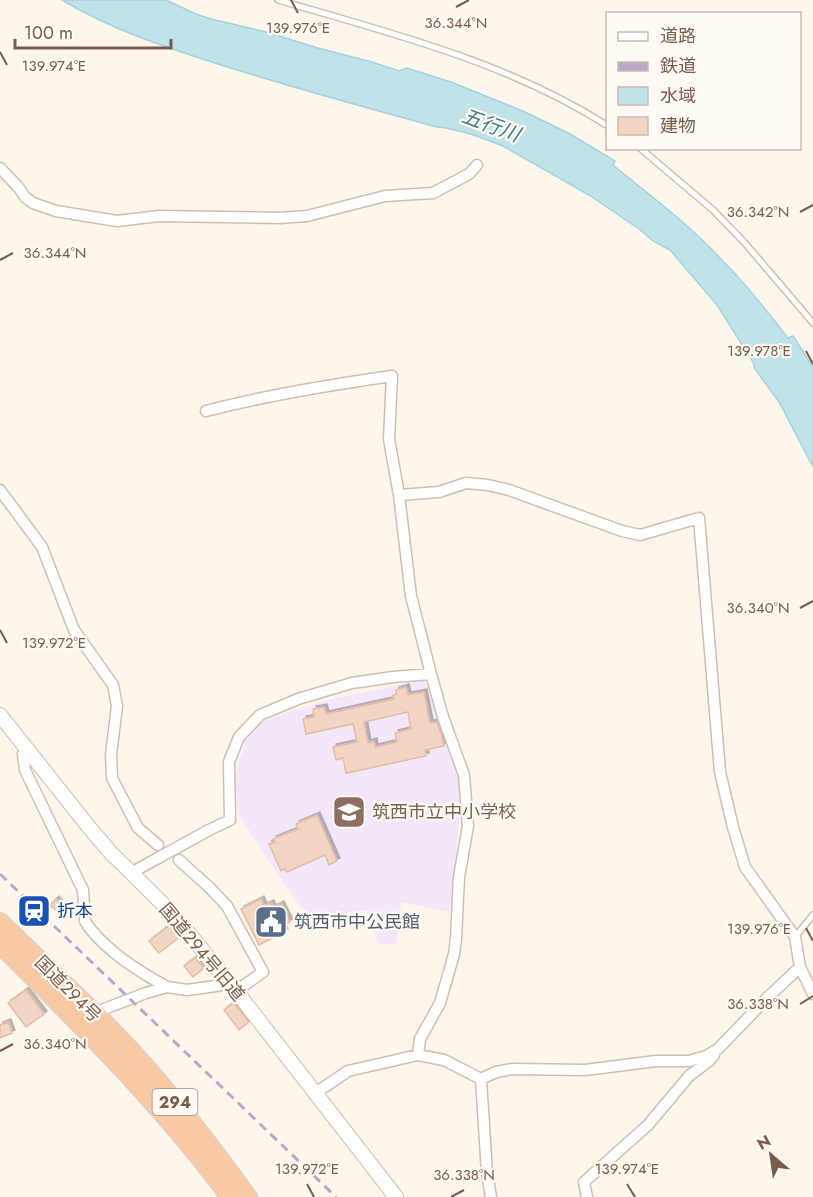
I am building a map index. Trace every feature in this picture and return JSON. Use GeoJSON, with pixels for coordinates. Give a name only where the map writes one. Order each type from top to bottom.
{"type":"FeatureCollection","features":[{"type":"Feature","properties":{"kind":"highway","name":"国道294号"},"geometry":{"type":"LineString","coordinates":[[0,922],[94,1013],[157,1080],[248,1197]]}},
{"type":"Feature","properties":{"kind":"highway","name":"国道294号"},"geometry":{"type":"LineString","coordinates":[[0,944],[145,1092],[230,1197]]}},
{"type":"Feature","properties":{"kind":"street"},"geometry":{"type":"LineString","coordinates":[[0,168],[33,203],[56,211],[117,221],[159,216],[279,218],[307,216],[386,196],[433,193],[469,174],[477,165]]}},
{"type":"Feature","properties":{"kind":"street"},"geometry":{"type":"LineString","coordinates":[[206,411],[317,386],[392,375],[389,439],[399,495],[411,596],[443,717],[464,775],[468,826],[459,877],[454,954],[440,1003],[420,1040],[418,1055]]}},
{"type":"Feature","properties":{"kind":"street"},"geometry":{"type":"LineString","coordinates":[[399,495],[439,492],[466,483],[488,485],[509,490],[622,531],[640,535],[699,518],[720,772],[733,827],[745,867],[795,937],[800,967],[813,994]]}},
{"type":"Feature","properties":{"kind":"street"},"geometry":{"type":"LineString","coordinates":[[0,490],[42,547],[74,630],[113,685],[117,706],[111,755],[112,778],[138,828],[158,845]]}},
{"type":"Feature","properties":{"kind":"street"},"geometry":{"type":"LineString","coordinates":[[131,873],[230,820],[229,762],[239,737],[260,715],[298,699],[352,683],[393,676],[431,674]]}},
{"type":"Feature","properties":{"kind":"street","name":"国道294号旧道"},"geometry":{"type":"LineString","coordinates":[[0,715],[88,826],[168,909],[233,988],[396,1197]]}},
{"type":"Feature","properties":{"kind":"street"},"geometry":{"type":"LineString","coordinates":[[26,748],[23,754],[25,770],[83,890],[85,921],[110,949],[166,987],[187,990],[233,988],[263,972],[227,906],[179,860]]}},
{"type":"Feature","properties":{"kind":"street"},"geometry":{"type":"LineString","coordinates":[[586,1197],[584,1182],[648,1125],[689,1076],[709,1061],[767,998],[800,967]]}},
{"type":"Feature","properties":{"kind":"street"},"geometry":{"type":"LineString","coordinates":[[76,1020],[166,987]]}},
{"type":"Feature","properties":{"kind":"street"},"geometry":{"type":"LineString","coordinates":[[481,1079],[496,1072],[512,1069],[585,1070],[656,1061],[689,1061],[706,1056],[718,1049]]}},
{"type":"Feature","properties":{"kind":"street"},"geometry":{"type":"LineString","coordinates":[[314,1094],[348,1071],[418,1055],[444,1060],[481,1079]]}},
{"type":"Feature","properties":{"kind":"street"},"geometry":{"type":"LineString","coordinates":[[481,1079],[487,1173],[491,1197]]}},
{"type":"Feature","properties":{"kind":"lane"},"geometry":{"type":"LineString","coordinates":[[278,0],[397,35],[470,60],[552,94],[606,125]]}},
{"type":"Feature","properties":{"kind":"lane"},"geometry":{"type":"LineString","coordinates":[[642,150],[713,210],[770,271],[813,323]]}},
{"type":"Feature","properties":{"kind":"lane"},"geometry":{"type":"LineString","coordinates":[[795,937],[813,915]]}},
{"type":"Feature","properties":{"kind":"shaded area","name":"筑西市立中小学校"},"geometry":{"type":"Polygon","coordinates":[[[424,680],[448,743],[459,780],[460,810],[450,912],[401,902],[397,945],[378,943],[367,910],[307,917],[238,814],[235,776],[246,739],[261,722],[335,698],[424,680]]]}},
{"type":"Feature","properties":{"kind":"water","name":"五行川"},"geometry":{"type":"Polygon","coordinates":[[[62,0],[166,0],[211,19],[266,32],[399,71],[407,68],[451,82],[525,112],[570,134],[615,161],[613,165],[708,245],[747,287],[788,338],[793,336],[813,367],[813,467],[779,402],[755,369],[753,362],[717,305],[670,250],[653,241],[589,195],[503,146],[471,134],[437,127],[198,58],[118,29],[62,0]]]}},
{"type":"Feature","properties":{"kind":"building"},"geometry":{"type":"Polygon","coordinates":[[[406,687],[408,695],[424,692],[430,723],[437,722],[444,746],[425,750],[426,756],[346,773],[343,758],[336,760],[333,747],[357,742],[353,724],[306,734],[303,719],[314,717],[313,709],[324,707],[326,714],[394,699],[393,695],[397,694],[396,690],[406,687]],[[408,712],[364,722],[368,743],[374,741],[375,747],[397,742],[395,733],[411,729],[408,712]]]}},
{"type":"Feature","properties":{"kind":"building"},"geometry":{"type":"Polygon","coordinates":[[[317,815],[337,861],[329,865],[325,855],[287,872],[285,869],[281,871],[269,844],[275,842],[273,839],[298,829],[296,824],[317,815]]]}},
{"type":"Feature","properties":{"kind":"building"},"geometry":{"type":"Polygon","coordinates":[[[56,899],[63,907],[58,912],[50,905],[56,899]]]}},
{"type":"Feature","properties":{"kind":"building","name":"筑西市中公民館"},"geometry":{"type":"Polygon","coordinates":[[[261,899],[264,906],[271,903],[273,908],[281,904],[290,922],[282,925],[285,932],[259,945],[241,909],[261,899]]]}},
{"type":"Feature","properties":{"kind":"building"},"geometry":{"type":"Polygon","coordinates":[[[170,925],[180,937],[159,953],[149,941],[170,925]]]}},
{"type":"Feature","properties":{"kind":"building"},"geometry":{"type":"Polygon","coordinates":[[[195,958],[204,968],[193,977],[184,966],[195,958]]]}},
{"type":"Feature","properties":{"kind":"building"},"geometry":{"type":"Polygon","coordinates":[[[26,990],[44,1014],[26,1027],[8,1003],[26,990]]]}},
{"type":"Feature","properties":{"kind":"building"},"geometry":{"type":"Polygon","coordinates":[[[234,1003],[249,1022],[239,1030],[224,1010],[234,1003]]]}},
{"type":"Feature","properties":{"kind":"building"},"geometry":{"type":"Polygon","coordinates":[[[8,1022],[12,1033],[0,1038],[0,1025],[8,1022]]]}},
{"type":"Feature","properties":{"kind":"railway"},"geometry":{"type":"LineString","coordinates":[[0,874],[336,1197]]}},
{"type":"Feature","properties":{"kind":"place","name":"筑西市立中小学校"},"geometry":{"type":"Point","coordinates":[349,812]}},
{"type":"Feature","properties":{"kind":"place","name":"折本"},"geometry":{"type":"Point","coordinates":[34,911]}},
{"type":"Feature","properties":{"kind":"place","name":"筑西市中公民館"},"geometry":{"type":"Point","coordinates":[271,922]}}]}
